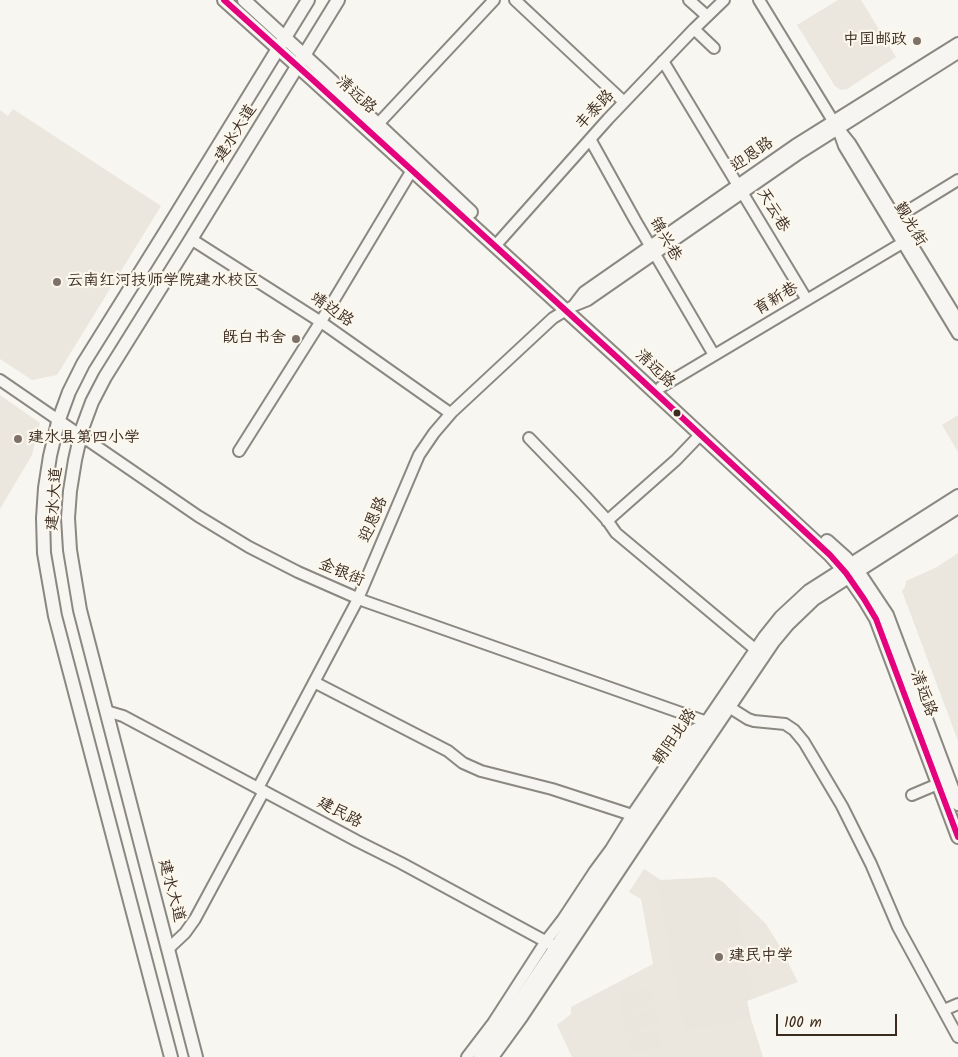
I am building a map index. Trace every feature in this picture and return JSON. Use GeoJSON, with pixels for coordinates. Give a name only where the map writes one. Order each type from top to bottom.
{"type":"FeatureCollection","features":[{"type":"Feature","properties":{"kind":"main road","name":"清远路"},"geometry":{"type":"LineString","coordinates":[[224,0],[282,43]]}},
{"type":"Feature","properties":{"kind":"main road","name":"清远路"},"geometry":{"type":"LineString","coordinates":[[244,0],[282,43],[412,170],[661,387],[846,558],[864,599],[876,619],[958,837]]}},
{"type":"Feature","properties":{"kind":"main road","name":"建水大道"},"geometry":{"type":"LineString","coordinates":[[171,1057],[58,625],[44,553],[43,510],[50,456],[58,420],[83,364],[308,0]]}},
{"type":"Feature","properties":{"kind":"main road","name":"建水大道"},"geometry":{"type":"LineString","coordinates":[[196,1057],[80,610],[68,526],[75,460],[92,402],[105,376],[338,0]]}},
{"type":"Feature","properties":{"kind":"main road","name":"清远路"},"geometry":{"type":"LineString","coordinates":[[301,61],[378,124],[498,243]]}},
{"type":"Feature","properties":{"kind":"main road","name":"清远路"},"geometry":{"type":"LineString","coordinates":[[570,308],[700,435],[830,555],[850,570],[887,615],[958,804]]}},
{"type":"Feature","properties":{"kind":"main road","name":"朝阳北路"},"geometry":{"type":"LineString","coordinates":[[492,1057],[521,1017],[773,642],[788,624],[814,599],[850,570],[958,496]]}},
{"type":"Feature","properties":{"kind":"main road","name":"朝阳北路"},"geometry":{"type":"LineString","coordinates":[[480,1057],[513,1011],[551,944],[781,617],[809,591],[850,570],[958,507]]}},
{"type":"Feature","properties":{"kind":"street"},"geometry":{"type":"LineString","coordinates":[[378,124],[494,0]]}},
{"type":"Feature","properties":{"kind":"street"},"geometry":{"type":"LineString","coordinates":[[515,0],[624,102]]}},
{"type":"Feature","properties":{"kind":"street"},"geometry":{"type":"LineString","coordinates":[[689,0],[707,16]]}},
{"type":"Feature","properties":{"kind":"street","name":"丰泰路"},"geometry":{"type":"LineString","coordinates":[[498,243],[624,102],[724,0]]}},
{"type":"Feature","properties":{"kind":"street","name":"觐光街"},"geometry":{"type":"LineString","coordinates":[[760,0],[835,125],[844,146],[958,320]]}},
{"type":"Feature","properties":{"kind":"street"},"geometry":{"type":"LineString","coordinates":[[694,29],[714,48]]}},
{"type":"Feature","properties":{"kind":"street","name":"迎恩路"},"geometry":{"type":"LineString","coordinates":[[835,125],[958,43]]}},
{"type":"Feature","properties":{"kind":"street","name":"迎恩路"},"geometry":{"type":"LineString","coordinates":[[168,949],[185,933],[195,919],[358,598],[419,455],[450,413],[553,318],[588,300],[652,250],[740,189],[795,146],[835,125],[958,53]]}},
{"type":"Feature","properties":{"kind":"street","name":"天云巷"},"geometry":{"type":"LineString","coordinates":[[663,61],[807,300]]}},
{"type":"Feature","properties":{"kind":"street","name":"觐光街"},"geometry":{"type":"LineString","coordinates":[[835,125],[850,142],[896,218],[906,241],[958,334]]}},
{"type":"Feature","properties":{"kind":"street","name":"锦兴巷"},"geometry":{"type":"LineString","coordinates":[[590,139],[714,355]]}},
{"type":"Feature","properties":{"kind":"street"},"geometry":{"type":"LineString","coordinates":[[239,451],[321,322],[412,170]]}},
{"type":"Feature","properties":{"kind":"street"},"geometry":{"type":"LineString","coordinates":[[896,218],[958,180]]}},
{"type":"Feature","properties":{"kind":"street","name":"靖边路"},"geometry":{"type":"LineString","coordinates":[[191,239],[321,322],[450,413]]}},
{"type":"Feature","properties":{"kind":"street","name":"育新巷"},"geometry":{"type":"LineString","coordinates":[[661,387],[906,241]]}},
{"type":"Feature","properties":{"kind":"street","name":"金银街"},"geometry":{"type":"LineString","coordinates":[[0,380],[198,516],[240,542],[298,572],[358,598],[707,722]]}},
{"type":"Feature","properties":{"kind":"street"},"geometry":{"type":"LineString","coordinates":[[607,521],[676,460],[700,435]]}},
{"type":"Feature","properties":{"kind":"street"},"geometry":{"type":"LineString","coordinates":[[529,438],[585,496],[616,533],[756,650]]}},
{"type":"Feature","properties":{"kind":"street"},"geometry":{"type":"LineString","coordinates":[[314,682],[448,751],[464,763],[480,771],[552,789],[632,815]]}},
{"type":"Feature","properties":{"kind":"street"},"geometry":{"type":"LineString","coordinates":[[729,707],[754,721],[785,724],[794,730],[804,742],[842,806],[871,864],[898,927],[958,1037]]}},
{"type":"Feature","properties":{"kind":"street","name":"建民路"},"geometry":{"type":"LineString","coordinates":[[106,711],[123,716],[551,944]]}},
{"type":"Feature","properties":{"kind":"street"},"geometry":{"type":"LineString","coordinates":[[467,1057],[551,944],[563,919],[688,733],[707,722]]}},
{"type":"Feature","properties":{"kind":"street"},"geometry":{"type":"LineString","coordinates":[[912,795],[938,784]]}},
{"type":"Feature","properties":{"kind":"street"},"geometry":{"type":"LineString","coordinates":[[944,1010],[958,1004]]}},
{"type":"Feature","properties":{"kind":"shaded area"},"geometry":{"type":"Polygon","coordinates":[[[838,0],[861,0],[896,57],[847,89],[841,90],[835,86],[797,25],[838,0]]]}},
{"type":"Feature","properties":{"kind":"shaded area","name":"云南红河技师学院建水校区"},"geometry":{"type":"Polygon","coordinates":[[[13,109],[161,206],[57,375],[32,380],[0,359],[0,110],[8,116],[13,109]]]}},
{"type":"Feature","properties":{"kind":"shaded area","name":"建水县第四小学"},"geometry":{"type":"Polygon","coordinates":[[[0,395],[40,423],[32,455],[0,509],[0,395]]]}},
{"type":"Feature","properties":{"kind":"shaded area"},"geometry":{"type":"Polygon","coordinates":[[[958,415],[958,452],[942,425],[958,415]]]}},
{"type":"Feature","properties":{"kind":"shaded area"},"geometry":{"type":"Polygon","coordinates":[[[958,553],[958,741],[902,591],[906,581],[937,567],[958,553]]]}},
{"type":"Feature","properties":{"kind":"shaded area","name":"建民中学"},"geometry":{"type":"Polygon","coordinates":[[[644,869],[661,880],[715,877],[723,882],[766,924],[798,982],[747,1001],[763,1057],[572,1057],[557,1025],[571,1014],[571,1007],[653,964],[641,899],[629,892],[644,869]]]}},
{"type":"Feature","properties":{"kind":"shaded area"},"geometry":{"type":"Polygon","coordinates":[[[704,878],[721,882],[735,895],[754,998],[747,1001],[750,1019],[685,1031],[657,882],[704,878]]]}},
{"type":"Feature","properties":{"kind":"shaded area"},"geometry":{"type":"Polygon","coordinates":[[[652,988],[655,1005],[622,1011],[619,994],[652,988]]]}},
{"type":"Feature","properties":{"kind":"shaded area"},"geometry":{"type":"Polygon","coordinates":[[[655,1009],[658,1026],[625,1032],[622,1014],[655,1009]]]}},
{"type":"Feature","properties":{"kind":"shaded area"},"geometry":{"type":"Polygon","coordinates":[[[659,1030],[662,1047],[629,1052],[626,1035],[659,1030]]]}},
{"type":"Feature","properties":{"kind":"transit line"},"geometry":{"type":"LineString","coordinates":[[224,0],[619,359],[830,555],[846,573],[876,619],[958,837]]}},
{"type":"Feature","properties":{"kind":"place","name":"中国邮政"},"geometry":{"type":"Point","coordinates":[917,41]}},
{"type":"Feature","properties":{"kind":"place","name":"云南红河技师学院建水校区"},"geometry":{"type":"Point","coordinates":[57,282]}},
{"type":"Feature","properties":{"kind":"place","name":"既白书舍"},"geometry":{"type":"Point","coordinates":[296,339]}},
{"type":"Feature","properties":{"kind":"place","name":"建水县第四小学"},"geometry":{"type":"Point","coordinates":[18,439]}},
{"type":"Feature","properties":{"kind":"place","name":"建民中学"},"geometry":{"type":"Point","coordinates":[719,957]}}]}
